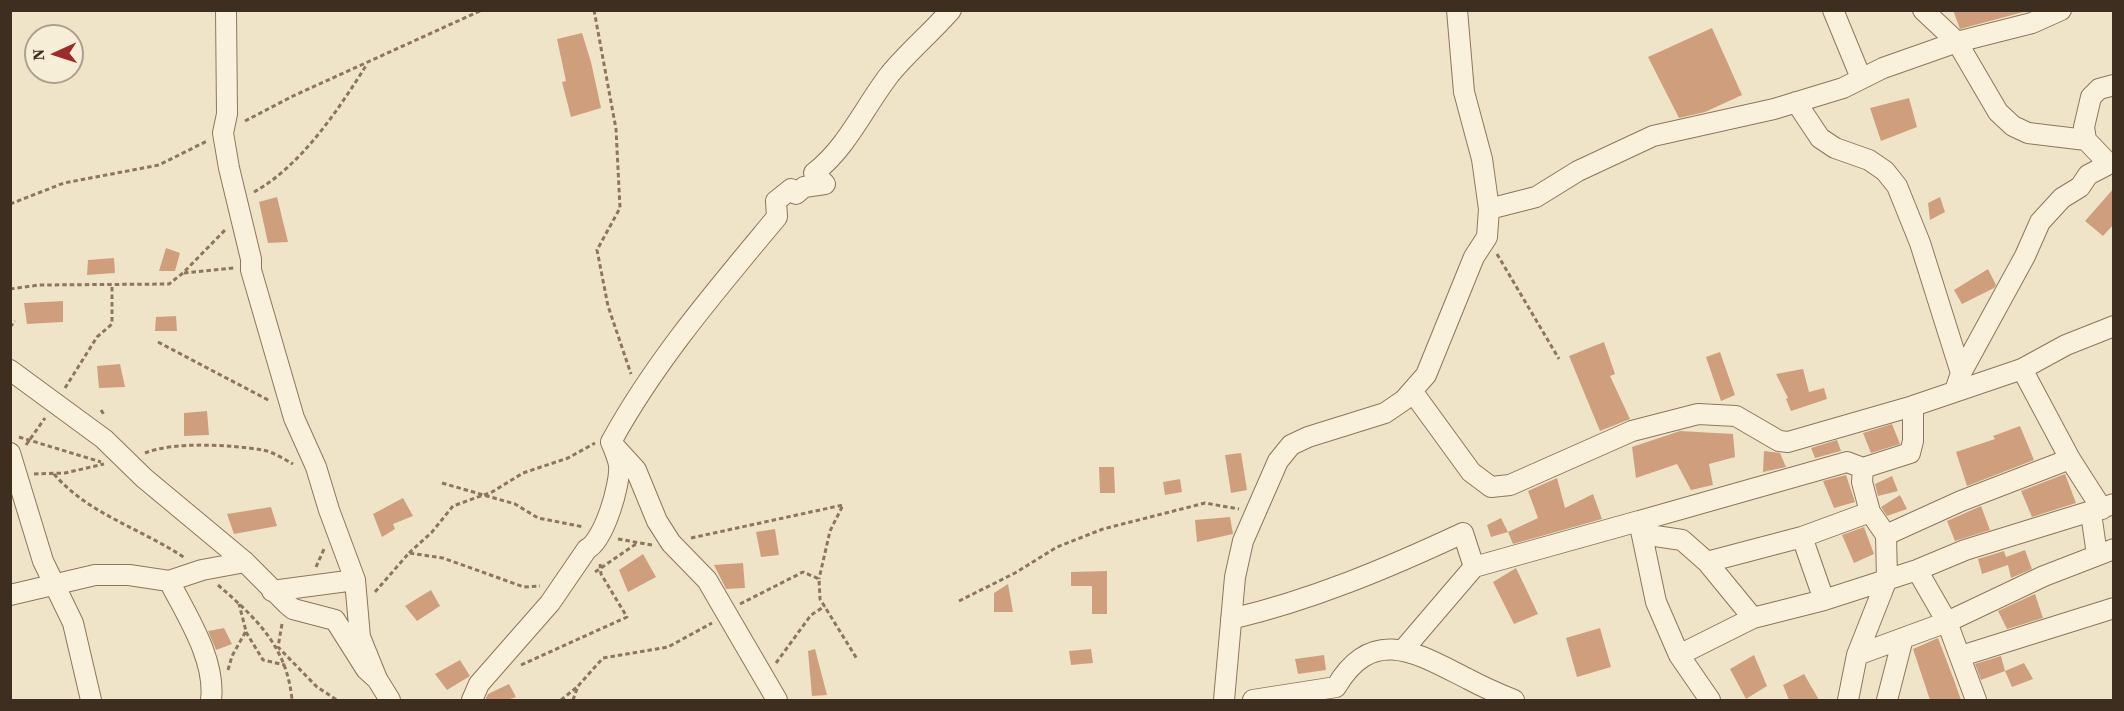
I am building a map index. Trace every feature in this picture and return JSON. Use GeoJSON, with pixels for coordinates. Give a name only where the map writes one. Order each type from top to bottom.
{"type":"FeatureCollection","features":[{"type":"Feature","properties":{"kind":"street"},"geometry":{"type":"LineString","coordinates":[[226,10],[227,114],[223,133],[251,259],[251,270],[294,418],[316,467],[328,510],[355,580],[360,637],[377,679],[390,700]]}},
{"type":"Feature","properties":{"kind":"street"},"geometry":{"type":"LineString","coordinates":[[472,700],[479,684],[550,603],[599,534],[610,513],[619,466],[616,434],[691,323],[777,217],[776,201],[791,189],[796,194],[804,187],[825,184],[814,173],[824,165],[848,135],[891,73],[951,10]]}},
{"type":"Feature","properties":{"kind":"street"},"geometry":{"type":"LineString","coordinates":[[1224,700],[1231,619],[1241,550],[1254,512],[1278,460],[1291,445],[1308,437],[1385,413],[1412,391],[1426,375],[1474,257],[1487,237],[1489,209],[1482,159],[1464,92],[1457,10]]}},
{"type":"Feature","properties":{"kind":"street"},"geometry":{"type":"LineString","coordinates":[[1833,10],[1861,78]]}},
{"type":"Feature","properties":{"kind":"street"},"geometry":{"type":"LineString","coordinates":[[1923,10],[1957,42],[1998,112],[2013,126],[2028,133],[2086,140],[2111,163],[2088,175],[2080,187],[2062,198],[2040,222],[2025,256],[1958,382]]}},
{"type":"Feature","properties":{"kind":"street"},"geometry":{"type":"LineString","coordinates":[[1489,209],[1536,197],[1578,171],[1653,136],[1796,102],[1844,88],[1861,78],[1957,42],[2032,23],[2061,10]]}},
{"type":"Feature","properties":{"kind":"street"},"geometry":{"type":"LineString","coordinates":[[2086,140],[2084,127],[2091,97],[2099,89],[2114,85]]}},
{"type":"Feature","properties":{"kind":"street"},"geometry":{"type":"LineString","coordinates":[[1796,102],[1820,138],[1835,148],[1869,160],[1885,171],[1897,186],[1920,243],[1958,382]]}},
{"type":"Feature","properties":{"kind":"street"},"geometry":{"type":"LineString","coordinates":[[1412,391],[1471,472],[1491,487],[1510,485],[1632,431],[1698,414],[1736,416],[1779,441],[1788,442],[1913,406],[1958,382],[2022,369],[2066,345],[2114,326]]}},
{"type":"Feature","properties":{"kind":"street"},"geometry":{"type":"LineString","coordinates":[[1857,655],[1947,622],[2044,576],[2105,552],[2102,509],[2070,459],[2022,369]]}},
{"type":"Feature","properties":{"kind":"street"},"geometry":{"type":"LineString","coordinates":[[10,370],[104,439],[245,562],[272,591],[293,609],[335,620],[366,669],[377,679]]}},
{"type":"Feature","properties":{"kind":"street"},"geometry":{"type":"LineString","coordinates":[[1403,650],[1474,567],[1640,527],[1847,462],[1863,468],[1910,453],[1913,441],[1913,406]]}},
{"type":"Feature","properties":{"kind":"street"},"geometry":{"type":"LineString","coordinates":[[616,434],[636,470],[657,521],[671,543],[707,580],[777,700]]}},
{"type":"Feature","properties":{"kind":"street"},"geometry":{"type":"LineString","coordinates":[[1886,535],[1961,501],[2070,459]]}},
{"type":"Feature","properties":{"kind":"street"},"geometry":{"type":"LineString","coordinates":[[12,466],[43,561],[75,630],[91,700]]}},
{"type":"Feature","properties":{"kind":"street"},"geometry":{"type":"LineString","coordinates":[[1848,700],[1857,655],[1887,579],[1886,535],[1870,512],[1862,482],[1863,468]]}},
{"type":"Feature","properties":{"kind":"street"},"geometry":{"type":"LineString","coordinates":[[1679,655],[1753,618],[1824,600],[1917,570],[1965,550],[2102,509]]}},
{"type":"Feature","properties":{"kind":"street"},"geometry":{"type":"LineString","coordinates":[[1707,562],[1802,537],[1870,512]]}},
{"type":"Feature","properties":{"kind":"street"},"geometry":{"type":"LineString","coordinates":[[1640,527],[1682,540],[1707,562],[1753,618]]}},
{"type":"Feature","properties":{"kind":"street"},"geometry":{"type":"LineString","coordinates":[[1640,527],[1656,602],[1679,655],[1710,700]]}},
{"type":"Feature","properties":{"kind":"street"},"geometry":{"type":"LineString","coordinates":[[1231,619],[1281,607],[1341,586],[1463,533],[1474,567]]}},
{"type":"Feature","properties":{"kind":"street"},"geometry":{"type":"LineString","coordinates":[[1802,537],[1824,600]]}},
{"type":"Feature","properties":{"kind":"street"},"geometry":{"type":"LineString","coordinates":[[10,595],[95,575],[129,574],[169,581],[199,568],[245,562]]}},
{"type":"Feature","properties":{"kind":"street"},"geometry":{"type":"LineString","coordinates":[[1917,570],[1947,622],[1976,700]]}},
{"type":"Feature","properties":{"kind":"street"},"geometry":{"type":"LineString","coordinates":[[272,591],[355,580]]}},
{"type":"Feature","properties":{"kind":"street"},"geometry":{"type":"LineString","coordinates":[[169,581],[198,637],[212,686],[211,700]]}},
{"type":"Feature","properties":{"kind":"street"},"geometry":{"type":"LineString","coordinates":[[1961,656],[2114,608]]}},
{"type":"Feature","properties":{"kind":"street"},"geometry":{"type":"LineString","coordinates":[[1887,700],[1903,638]]}},
{"type":"Feature","properties":{"kind":"street"},"geometry":{"type":"LineString","coordinates":[[1253,700],[1337,694],[1348,667],[1365,655],[1378,651],[1403,650],[1432,660],[1514,700]]}},
{"type":"Feature","properties":{"kind":"path"},"geometry":{"type":"LineString","coordinates":[[10,204],[64,183],[159,165],[293,96],[482,10]]}},
{"type":"Feature","properties":{"kind":"path"},"geometry":{"type":"LineString","coordinates":[[594,10],[616,129],[620,208],[597,250],[608,306],[633,381]]}},
{"type":"Feature","properties":{"kind":"path"},"geometry":{"type":"LineString","coordinates":[[10,289],[39,285],[169,284],[183,273],[231,222],[237,202],[261,189],[333,117],[367,64]]}},
{"type":"Feature","properties":{"kind":"path"},"geometry":{"type":"LineString","coordinates":[[1487,237],[1559,359]]}},
{"type":"Feature","properties":{"kind":"path"},"geometry":{"type":"LineString","coordinates":[[183,273],[237,268],[251,270]]}},
{"type":"Feature","properties":{"kind":"path"},"geometry":{"type":"LineString","coordinates":[[10,434],[32,440],[106,464],[54,474],[12,466],[32,440],[96,338],[112,324],[112,285]]}},
{"type":"Feature","properties":{"kind":"path"},"geometry":{"type":"LineString","coordinates":[[10,327],[15,321]]}},
{"type":"Feature","properties":{"kind":"path"},"geometry":{"type":"LineString","coordinates":[[158,342],[273,403],[294,418]]}},
{"type":"Feature","properties":{"kind":"path"},"geometry":{"type":"LineString","coordinates":[[359,609],[409,553],[432,532],[453,506],[481,496],[523,473],[568,458],[616,434]]}},
{"type":"Feature","properties":{"kind":"path"},"geometry":{"type":"LineString","coordinates":[[126,460],[157,448],[192,446],[265,451],[297,465],[316,467]]}},
{"type":"Feature","properties":{"kind":"path"},"geometry":{"type":"LineString","coordinates":[[54,474],[69,491],[94,508],[172,549],[199,568],[239,603],[278,647],[290,678],[292,700]]}},
{"type":"Feature","properties":{"kind":"path"},"geometry":{"type":"LineString","coordinates":[[442,483],[515,504],[538,518],[646,546],[671,543],[843,505],[830,531],[819,579],[820,599],[857,659]]}},
{"type":"Feature","properties":{"kind":"path"},"geometry":{"type":"LineString","coordinates":[[959,602],[1015,573],[1057,547],[1103,529],[1205,503],[1254,512]]}},
{"type":"Feature","properties":{"kind":"path"},"geometry":{"type":"LineString","coordinates":[[510,670],[627,617],[601,574],[599,534]]}},
{"type":"Feature","properties":{"kind":"path"},"geometry":{"type":"LineString","coordinates":[[409,553],[443,558],[524,587],[562,584],[587,577],[636,544]]}},
{"type":"Feature","properties":{"kind":"path"},"geometry":{"type":"LineString","coordinates":[[561,700],[578,686],[603,658],[668,647],[726,614],[745,600],[803,572],[819,579]]}},
{"type":"Feature","properties":{"kind":"path"},"geometry":{"type":"LineString","coordinates":[[239,603],[246,631],[263,660],[285,665]]}},
{"type":"Feature","properties":{"kind":"path"},"geometry":{"type":"LineString","coordinates":[[764,679],[812,615],[825,606]]}},
{"type":"Feature","properties":{"kind":"path"},"geometry":{"type":"LineString","coordinates":[[226,675],[232,656],[246,631]]}},
{"type":"Feature","properties":{"kind":"path"},"geometry":{"type":"LineString","coordinates":[[573,700],[578,686]]}},
{"type":"Feature","properties":{"kind":"building"},"geometry":{"type":"Polygon","coordinates":[[[1953,10],[2031,10],[1960,29],[1953,10]]]}},
{"type":"Feature","properties":{"kind":"building"},"geometry":{"type":"Polygon","coordinates":[[[1712,28],[1742,95],[1705,112],[1679,118],[1648,57],[1712,28]]]}},
{"type":"Feature","properties":{"kind":"building"},"geometry":{"type":"Polygon","coordinates":[[[582,33],[601,108],[571,117],[562,82],[566,81],[557,39],[582,33]]]}},
{"type":"Feature","properties":{"kind":"building"},"geometry":{"type":"Polygon","coordinates":[[[1909,98],[1917,127],[1881,141],[1870,108],[1909,98]]]}},
{"type":"Feature","properties":{"kind":"building"},"geometry":{"type":"Polygon","coordinates":[[[2114,188],[2114,224],[2103,236],[2085,221],[2114,188]]]}},
{"type":"Feature","properties":{"kind":"building"},"geometry":{"type":"Polygon","coordinates":[[[277,197],[288,242],[268,243],[259,202],[277,197]]]}},
{"type":"Feature","properties":{"kind":"building"},"geometry":{"type":"Polygon","coordinates":[[[1940,197],[1945,212],[1930,220],[1928,203],[1940,197]]]}},
{"type":"Feature","properties":{"kind":"building"},"geometry":{"type":"Polygon","coordinates":[[[166,248],[180,253],[175,271],[159,271],[166,248]]]}},
{"type":"Feature","properties":{"kind":"building"},"geometry":{"type":"Polygon","coordinates":[[[114,258],[115,273],[87,275],[88,260],[114,258]]]}},
{"type":"Feature","properties":{"kind":"building"},"geometry":{"type":"Polygon","coordinates":[[[1988,269],[1996,285],[1994,288],[1962,304],[1954,290],[1988,269]]]}},
{"type":"Feature","properties":{"kind":"building"},"geometry":{"type":"Polygon","coordinates":[[[63,301],[63,322],[27,324],[24,303],[63,301]]]}},
{"type":"Feature","properties":{"kind":"building"},"geometry":{"type":"Polygon","coordinates":[[[176,316],[177,331],[155,331],[156,317],[176,316]]]}},
{"type":"Feature","properties":{"kind":"building"},"geometry":{"type":"Polygon","coordinates":[[[1604,342],[1615,374],[1610,376],[1630,419],[1600,431],[1569,356],[1604,342]]]}},
{"type":"Feature","properties":{"kind":"building"},"geometry":{"type":"Polygon","coordinates":[[[1720,352],[1735,395],[1721,401],[1706,357],[1720,352]]]}},
{"type":"Feature","properties":{"kind":"building"},"geometry":{"type":"Polygon","coordinates":[[[120,364],[125,387],[99,388],[97,366],[120,364]]]}},
{"type":"Feature","properties":{"kind":"building"},"geometry":{"type":"Polygon","coordinates":[[[1803,369],[1809,392],[1824,388],[1827,399],[1791,411],[1786,399],[1788,398],[1776,374],[1803,369]]]}},
{"type":"Feature","properties":{"kind":"building"},"geometry":{"type":"Polygon","coordinates":[[[207,411],[209,435],[184,436],[184,413],[207,411]]]}},
{"type":"Feature","properties":{"kind":"building"},"geometry":{"type":"Polygon","coordinates":[[[1892,424],[1900,444],[1871,453],[1863,433],[1892,424]]]}},
{"type":"Feature","properties":{"kind":"building"},"geometry":{"type":"Polygon","coordinates":[[[2020,426],[2034,460],[1967,486],[1956,452],[1995,439],[1993,436],[2020,426]]]}},
{"type":"Feature","properties":{"kind":"building"},"geometry":{"type":"Polygon","coordinates":[[[1680,431],[1733,434],[1735,457],[1709,464],[1713,485],[1691,490],[1677,464],[1636,478],[1632,447],[1680,431]]]}},
{"type":"Feature","properties":{"kind":"building"},"geometry":{"type":"Polygon","coordinates":[[[1837,440],[1841,451],[1815,458],[1811,448],[1837,440]]]}},
{"type":"Feature","properties":{"kind":"building"},"geometry":{"type":"Polygon","coordinates":[[[1764,451],[1780,453],[1786,467],[1763,472],[1764,451]]]}},
{"type":"Feature","properties":{"kind":"building"},"geometry":{"type":"Polygon","coordinates":[[[1241,453],[1247,490],[1231,493],[1225,455],[1241,453]]]}},
{"type":"Feature","properties":{"kind":"building"},"geometry":{"type":"Polygon","coordinates":[[[1099,467],[1114,467],[1115,493],[1100,493],[1099,467]]]}},
{"type":"Feature","properties":{"kind":"building"},"geometry":{"type":"Polygon","coordinates":[[[2065,474],[2076,503],[2032,517],[2021,491],[2065,474]]]}},
{"type":"Feature","properties":{"kind":"building"},"geometry":{"type":"Polygon","coordinates":[[[1846,475],[1855,502],[1834,508],[1823,481],[1846,475]]]}},
{"type":"Feature","properties":{"kind":"building"},"geometry":{"type":"Polygon","coordinates":[[[1892,476],[1898,491],[1878,496],[1875,484],[1892,476]]]}},
{"type":"Feature","properties":{"kind":"building"},"geometry":{"type":"Polygon","coordinates":[[[1557,478],[1565,508],[1593,494],[1602,519],[1513,544],[1508,532],[1538,518],[1528,491],[1557,478]]]}},
{"type":"Feature","properties":{"kind":"building"},"geometry":{"type":"Polygon","coordinates":[[[1180,479],[1182,492],[1165,495],[1163,482],[1180,479]]]}},
{"type":"Feature","properties":{"kind":"building"},"geometry":{"type":"Polygon","coordinates":[[[1900,495],[1907,509],[1887,516],[1881,507],[1900,495]]]}},
{"type":"Feature","properties":{"kind":"building"},"geometry":{"type":"Polygon","coordinates":[[[403,498],[413,516],[393,524],[395,529],[382,537],[373,514],[403,498]]]}},
{"type":"Feature","properties":{"kind":"building"},"geometry":{"type":"Polygon","coordinates":[[[1981,506],[1990,530],[1955,541],[1947,521],[1981,506]]]}},
{"type":"Feature","properties":{"kind":"building"},"geometry":{"type":"Polygon","coordinates":[[[271,507],[277,526],[234,534],[227,514],[271,507]]]}},
{"type":"Feature","properties":{"kind":"building"},"geometry":{"type":"Polygon","coordinates":[[[1230,517],[1233,534],[1197,542],[1195,520],[1230,517]]]}},
{"type":"Feature","properties":{"kind":"building"},"geometry":{"type":"Polygon","coordinates":[[[1501,518],[1508,532],[1491,537],[1487,525],[1501,518]]]}},
{"type":"Feature","properties":{"kind":"building"},"geometry":{"type":"Polygon","coordinates":[[[1864,527],[1874,554],[1854,563],[1842,535],[1864,527]]]}},
{"type":"Feature","properties":{"kind":"building"},"geometry":{"type":"Polygon","coordinates":[[[775,529],[779,555],[761,557],[756,532],[775,529]]]}},
{"type":"Feature","properties":{"kind":"building"},"geometry":{"type":"Polygon","coordinates":[[[2025,550],[2032,569],[2011,578],[2008,565],[1982,574],[1978,559],[2004,551],[2006,557],[2025,550]]]}},
{"type":"Feature","properties":{"kind":"building"},"geometry":{"type":"Polygon","coordinates":[[[643,554],[656,577],[628,592],[619,570],[643,554]]]}},
{"type":"Feature","properties":{"kind":"building"},"geometry":{"type":"Polygon","coordinates":[[[743,563],[745,588],[726,589],[714,565],[743,563]]]}},
{"type":"Feature","properties":{"kind":"building"},"geometry":{"type":"Polygon","coordinates":[[[1516,568],[1538,614],[1514,624],[1493,582],[1516,568]]]}},
{"type":"Feature","properties":{"kind":"building"},"geometry":{"type":"Polygon","coordinates":[[[1107,571],[1107,614],[1092,614],[1092,586],[1071,586],[1071,572],[1107,571]]]}},
{"type":"Feature","properties":{"kind":"building"},"geometry":{"type":"Polygon","coordinates":[[[1008,584],[1013,612],[994,612],[994,593],[1008,584]]]}},
{"type":"Feature","properties":{"kind":"building"},"geometry":{"type":"Polygon","coordinates":[[[431,590],[440,606],[417,621],[405,606],[431,590]]]}},
{"type":"Feature","properties":{"kind":"building"},"geometry":{"type":"Polygon","coordinates":[[[2035,594],[2043,618],[2007,629],[1998,611],[2035,594]]]}},
{"type":"Feature","properties":{"kind":"building"},"geometry":{"type":"Polygon","coordinates":[[[224,628],[232,644],[216,650],[208,631],[224,628]]]}},
{"type":"Feature","properties":{"kind":"building"},"geometry":{"type":"Polygon","coordinates":[[[1600,628],[1611,667],[1577,677],[1566,638],[1600,628]]]}},
{"type":"Feature","properties":{"kind":"building"},"geometry":{"type":"Polygon","coordinates":[[[1938,638],[1961,700],[1930,700],[1913,649],[1938,638]]]}},
{"type":"Feature","properties":{"kind":"building"},"geometry":{"type":"Polygon","coordinates":[[[815,649],[827,695],[812,696],[808,651],[815,649]]]}},
{"type":"Feature","properties":{"kind":"building"},"geometry":{"type":"Polygon","coordinates":[[[1091,649],[1093,663],[1071,665],[1069,651],[1091,649]]]}},
{"type":"Feature","properties":{"kind":"building"},"geometry":{"type":"Polygon","coordinates":[[[1324,655],[1326,670],[1298,674],[1295,659],[1324,655]]]}},
{"type":"Feature","properties":{"kind":"building"},"geometry":{"type":"Polygon","coordinates":[[[1754,655],[1767,686],[1746,699],[1730,669],[1754,655]]]}},
{"type":"Feature","properties":{"kind":"building"},"geometry":{"type":"Polygon","coordinates":[[[2001,656],[2005,671],[1981,680],[1975,664],[2001,656]]]}},
{"type":"Feature","properties":{"kind":"building"},"geometry":{"type":"Polygon","coordinates":[[[460,660],[470,676],[447,690],[435,674],[460,660]]]}},
{"type":"Feature","properties":{"kind":"building"},"geometry":{"type":"Polygon","coordinates":[[[2024,663],[2033,679],[2012,687],[2005,671],[2024,663]]]}},
{"type":"Feature","properties":{"kind":"building"},"geometry":{"type":"Polygon","coordinates":[[[1804,674],[1819,700],[1789,700],[1783,685],[1804,674]]]}},
{"type":"Feature","properties":{"kind":"building"},"geometry":{"type":"Polygon","coordinates":[[[509,684],[516,697],[507,700],[485,700],[488,694],[509,684]]]}}]}
